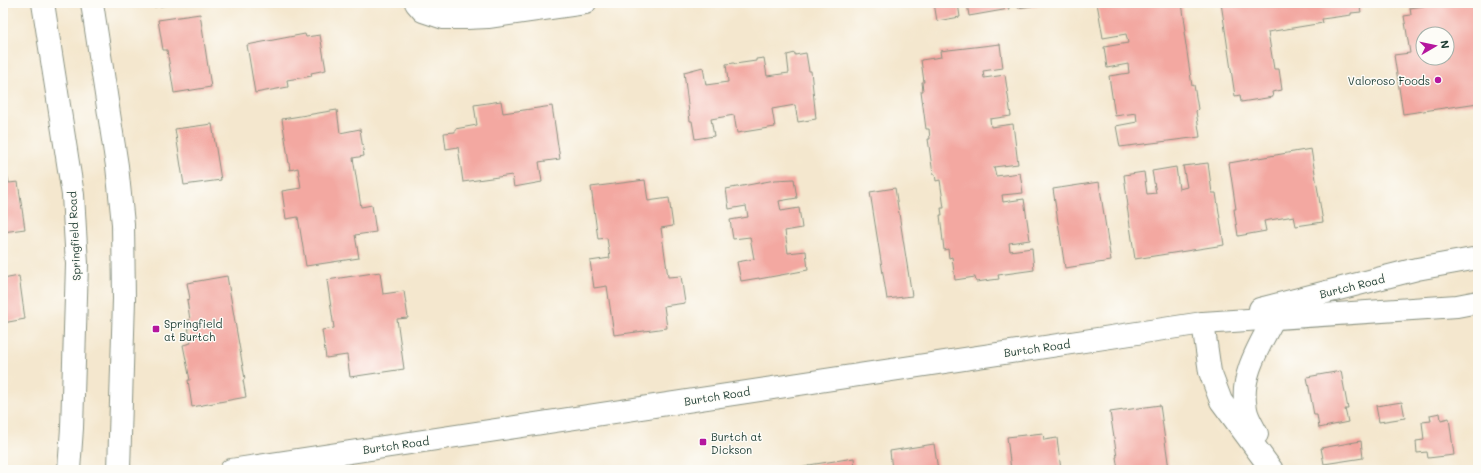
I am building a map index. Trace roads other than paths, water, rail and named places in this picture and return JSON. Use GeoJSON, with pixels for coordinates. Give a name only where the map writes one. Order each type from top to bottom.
{"type":"FeatureCollection","features":[{"type":"Feature","properties":{"kind":"main road","name":"Springfield Road"},"geometry":{"type":"LineString","coordinates":[[43,3],[73,195],[77,264],[72,428],[69,470]]}},
{"type":"Feature","properties":{"kind":"main road"},"geometry":{"type":"LineString","coordinates":[[92,3],[117,166],[124,224],[124,306],[119,470]]}},
{"type":"Feature","properties":{"kind":"main road"},"geometry":{"type":"LineString","coordinates":[[416,3],[423,11],[444,18],[466,18],[488,17],[585,3]]}},
{"type":"Feature","properties":{"kind":"main road","name":"Burtch Road"},"geometry":{"type":"LineString","coordinates":[[1203,323],[1417,269],[1478,258]]}},
{"type":"Feature","properties":{"kind":"main road","name":"Burtch Road"},"geometry":{"type":"LineString","coordinates":[[231,470],[1203,323],[1457,306],[1478,302]]}},
{"type":"Feature","properties":{"kind":"main road"},"geometry":{"type":"LineString","coordinates":[[1273,470],[1246,410],[1244,388],[1253,360],[1274,318]]}},
{"type":"Feature","properties":{"kind":"main road"},"geometry":{"type":"LineString","coordinates":[[1203,323],[1210,372],[1222,401],[1273,470]]}},
{"type":"Feature","properties":{"kind":"place","name":"Valoroso Foods"},"geometry":{"type":"Point","coordinates":[1438,80]}},
{"type":"Feature","properties":{"kind":"place","name":"Springfield at Burtch"},"geometry":{"type":"Point","coordinates":[156,329]}},
{"type":"Feature","properties":{"kind":"place","name":"Burtch at Dickson"},"geometry":{"type":"Point","coordinates":[703,442]}}]}
